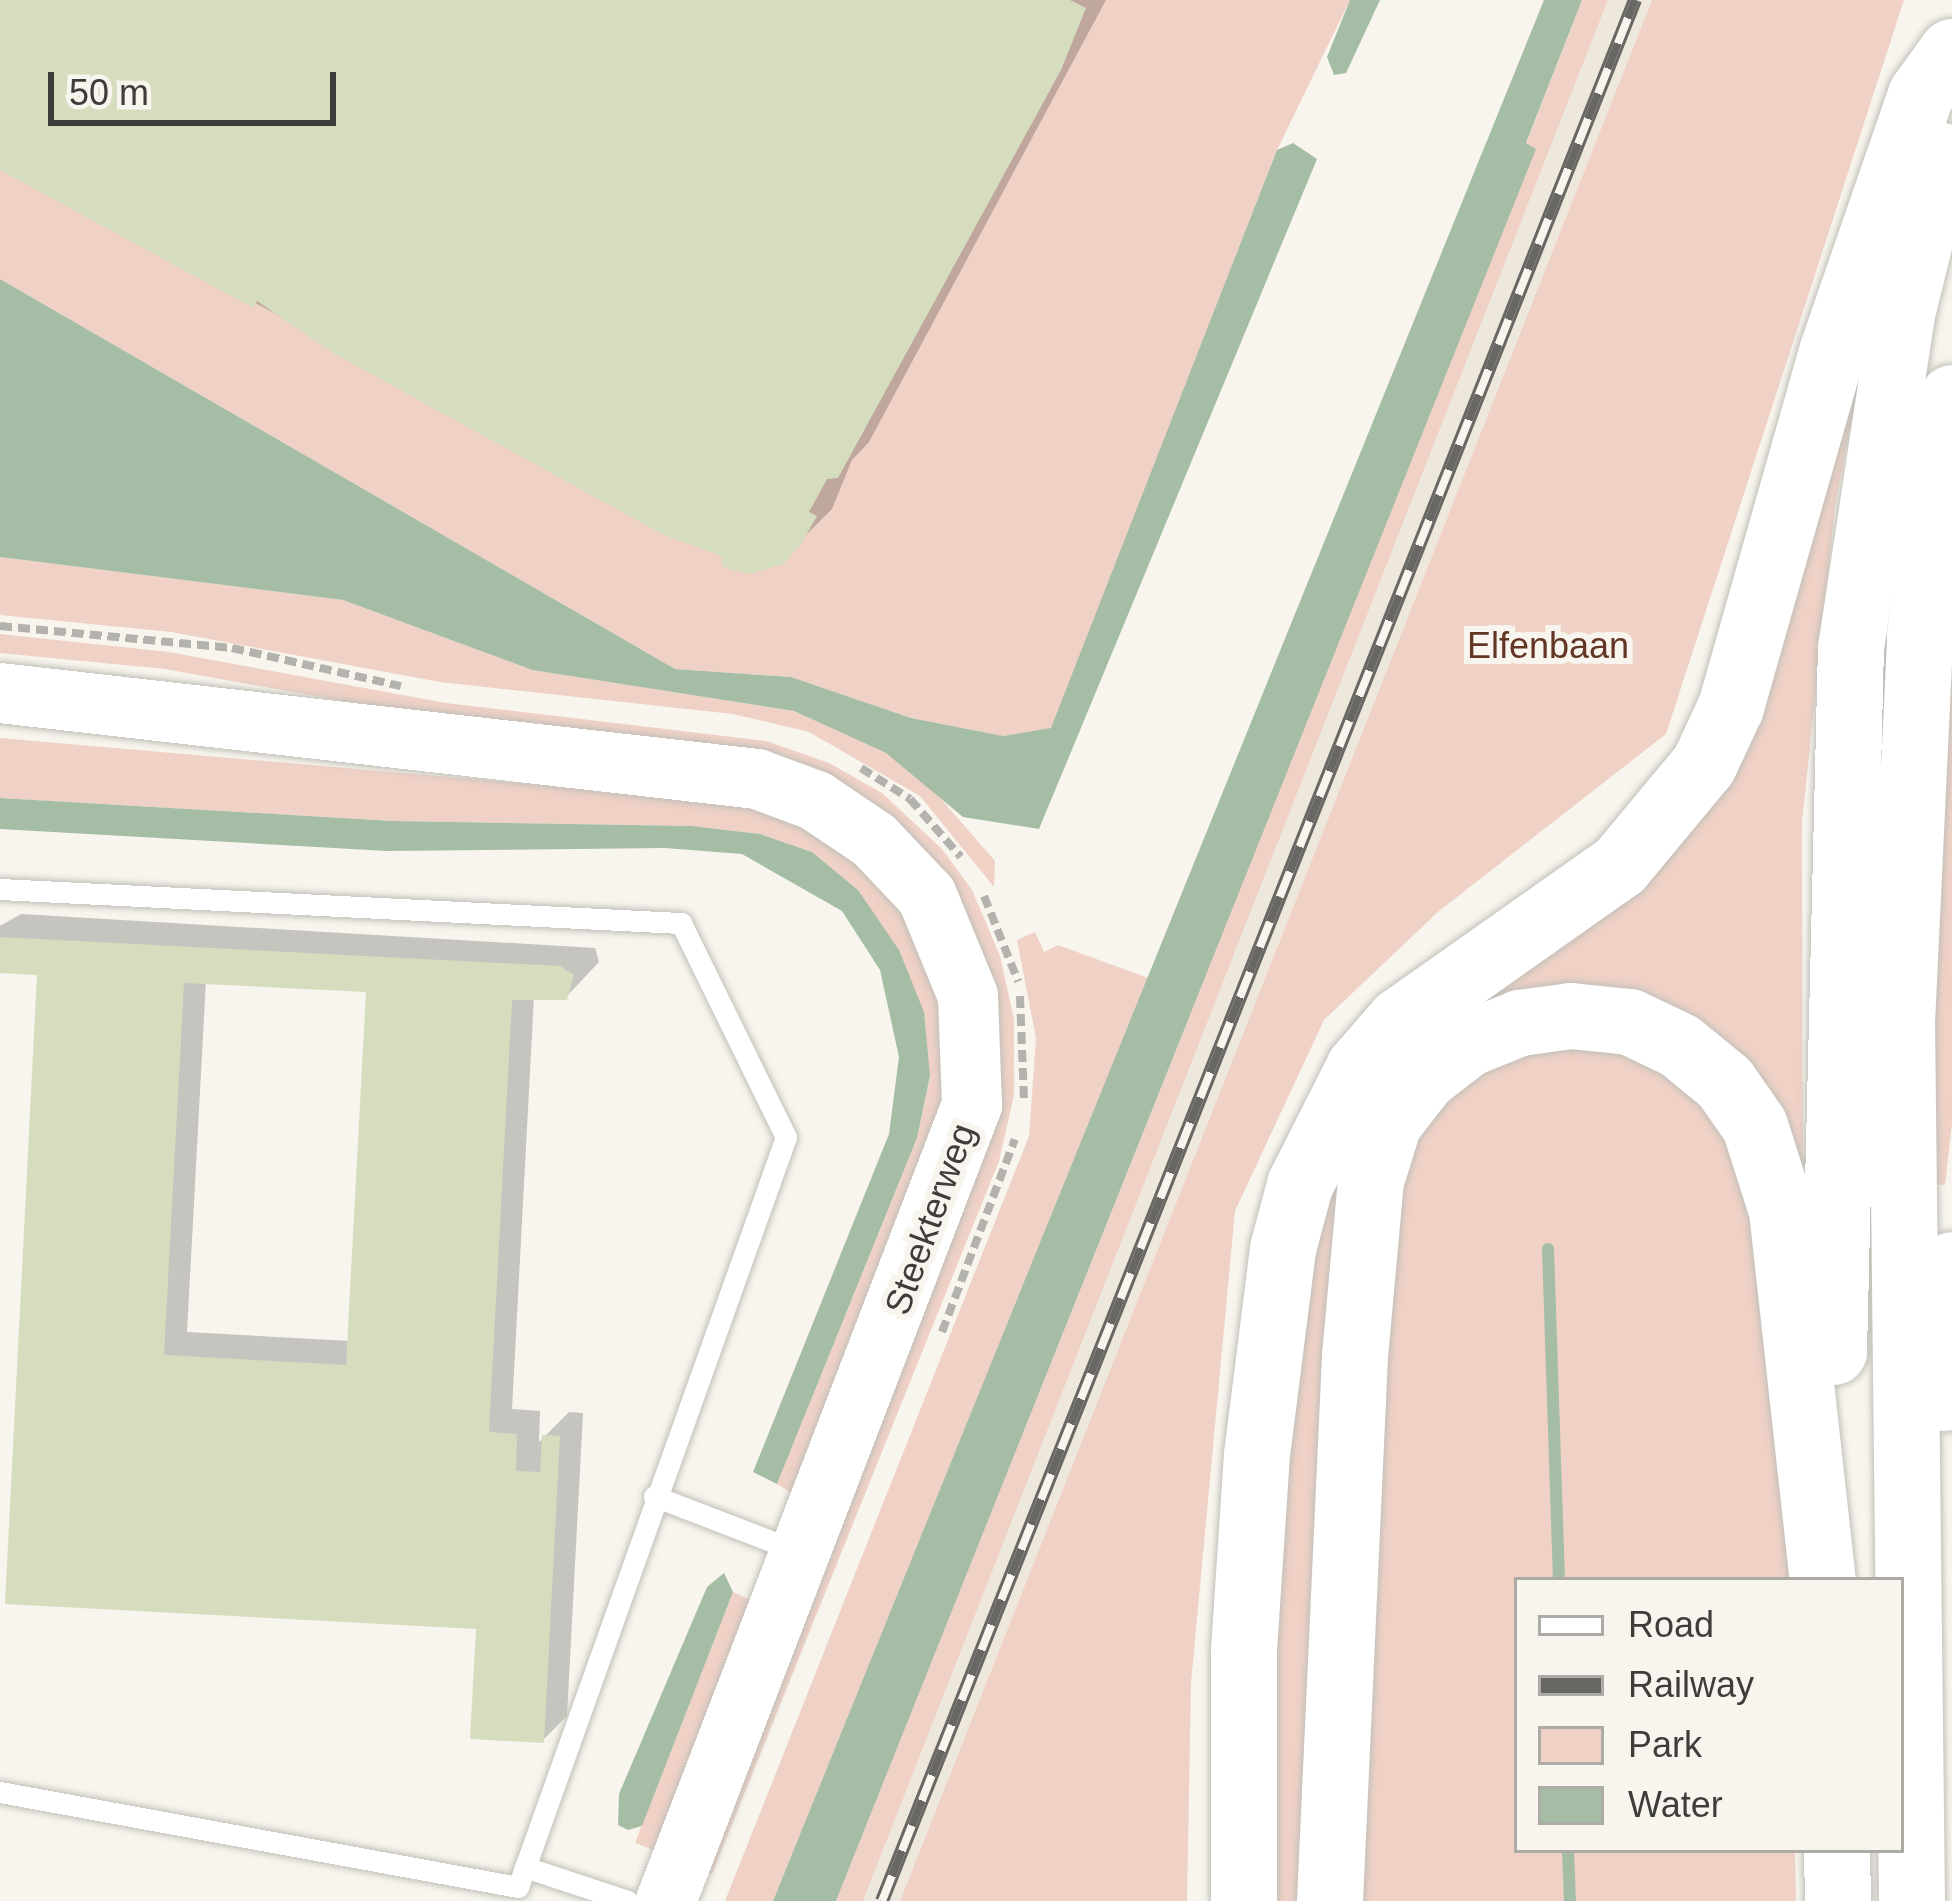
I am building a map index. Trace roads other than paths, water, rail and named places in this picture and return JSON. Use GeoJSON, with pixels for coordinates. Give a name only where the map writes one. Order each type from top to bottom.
{"type":"FeatureCollection","features":[{"type":"Feature","properties":{"kind":"highway"},"geometry":{"type":"LineString","coordinates":[[1244,1901],[1244,1650],[1257,1455],[1283,1250],[1300,1185],[1359,1069],[1400,1021],[1620,866],[1704,765],[1731,707],[1832,352],[1922,95],[1952,52]]}},
{"type":"Feature","properties":{"kind":"highway"},"geometry":{"type":"LineString","coordinates":[[1834,1577],[1834,1107],[1851,648],[1903,310],[1952,118]]}},
{"type":"Feature","properties":{"kind":"highway"},"geometry":{"type":"LineString","coordinates":[[1912,1900],[1902,1023],[1920,635],[1952,398]]}},
{"type":"Feature","properties":{"kind":"highway"},"geometry":{"type":"LineString","coordinates":[[1330,1901],[1355,1356],[1371,1181],[1389,1123],[1424,1078],[1468,1044],[1520,1023],[1571,1016],[1630,1022],[1680,1046],[1725,1083],[1755,1126],[1782,1210],[1823,1577]]}},
{"type":"Feature","properties":{"kind":"highway"},"geometry":{"type":"LineString","coordinates":[[1912,1900],[1952,1265]]}},
{"type":"Feature","properties":{"kind":"highway"},"geometry":{"type":"LineString","coordinates":[[1837,1853],[1838,1901]]}},
{"type":"Feature","properties":{"kind":"main road","name":"Steekterweg"},"geometry":{"type":"LineString","coordinates":[[1,694],[757,778],[815,801],[901,865],[926,896],[968,996],[972,1105],[666,1901]]}},
{"type":"Feature","properties":{"kind":"lane"},"geometry":{"type":"LineString","coordinates":[[0,889],[681,923],[786,1137],[518,1887],[0,1792]]}},
{"type":"Feature","properties":{"kind":"lane"},"geometry":{"type":"LineString","coordinates":[[654,1496],[800,1552]]}},
{"type":"Feature","properties":{"kind":"lane"},"geometry":{"type":"LineString","coordinates":[[525,1867],[628,1901]]}},
{"type":"Feature","properties":{"kind":"water"},"geometry":{"type":"Polygon","coordinates":[[[1350,0],[1380,0],[1346,73],[1334,75],[1327,57],[1350,0]]]}},
{"type":"Feature","properties":{"kind":"water"},"geometry":{"type":"Polygon","coordinates":[[[1544,0],[1582,0],[1526,143],[1536,149],[836,1901],[773,1901],[1544,0]]]}},
{"type":"Feature","properties":{"kind":"water"},"geometry":{"type":"Polygon","coordinates":[[[1293,143],[1317,159],[1039,829],[963,817],[886,753],[794,711],[532,670],[343,600],[0,557],[0,279],[675,669],[791,677],[911,718],[1003,736],[1051,728],[1277,150],[1293,143]]]}},
{"type":"Feature","properties":{"kind":"water"},"geometry":{"type":"Polygon","coordinates":[[[0,798],[393,821],[692,826],[760,834],[812,852],[858,890],[899,950],[924,1012],[930,1076],[917,1138],[777,1484],[753,1472],[889,1134],[899,1057],[880,970],[842,911],[742,854],[665,848],[387,851],[0,829],[0,798]]]}},
{"type":"Feature","properties":{"kind":"water"},"geometry":{"type":"Polygon","coordinates":[[[724,1573],[733,1592],[642,1826],[628,1830],[618,1825],[619,1794],[707,1587],[724,1573]]]}},
{"type":"Feature","properties":{"kind":"waterway"},"geometry":{"type":"LineString","coordinates":[[1548,1249],[1559,1577]]}},
{"type":"Feature","properties":{"kind":"waterway"},"geometry":{"type":"LineString","coordinates":[[1568,1853],[1570,1901]]}},
{"type":"Feature","properties":{"kind":"railway"},"geometry":{"type":"LineString","coordinates":[[882,1901],[1635,0]]}},
{"type":"Feature","properties":{"kind":"park label","name":"Elfenbaan"},"geometry":{"type":"Point","coordinates":[1548,646]}}]}
